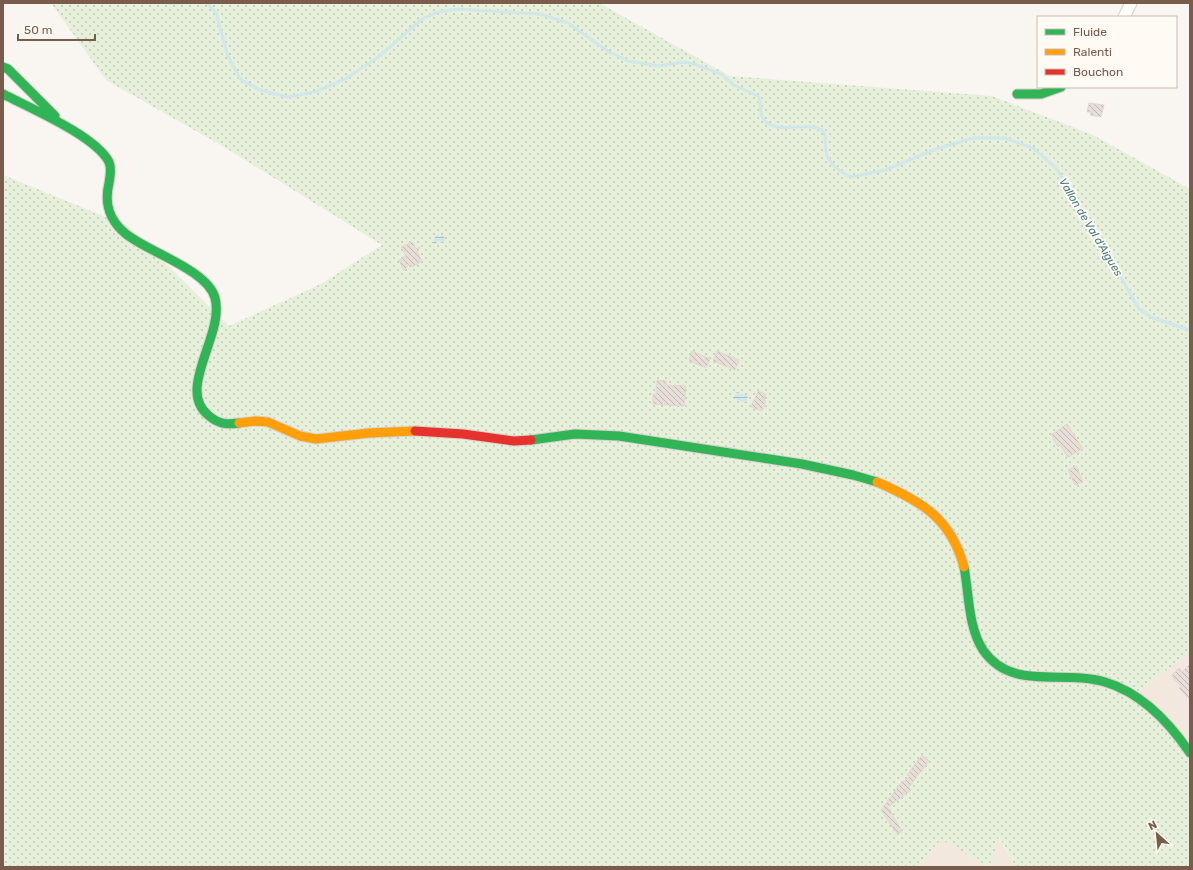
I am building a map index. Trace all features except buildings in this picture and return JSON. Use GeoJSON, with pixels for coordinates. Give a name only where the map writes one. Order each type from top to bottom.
{"type":"FeatureCollection","features":[{"type":"Feature","properties":{"kind":"street"},"geometry":{"type":"LineString","coordinates":[[1124,16],[1131,3]]}},
{"type":"Feature","properties":{"kind":"street"},"geometry":{"type":"LineString","coordinates":[[3,67],[8,69],[71,131]]}},
{"type":"Feature","properties":{"kind":"street"},"geometry":{"type":"LineString","coordinates":[[1017,94],[1041,94],[1058,88]]}},
{"type":"Feature","properties":{"kind":"street"},"geometry":{"type":"LineString","coordinates":[[3,94],[93,143],[108,159],[111,170],[106,204],[113,222],[145,249],[192,272],[210,286],[218,304],[218,319],[198,374],[196,390],[203,411],[215,422],[223,424],[264,421],[278,425],[301,437],[314,439],[388,431],[434,432],[521,441],[576,434],[617,436],[806,463],[858,477],[899,493],[922,505],[944,523],[959,547],[966,571],[975,632],[983,648],[994,662],[1004,670],[1030,677],[1072,676],[1090,678],[1120,687],[1147,703],[1162,716],[1190,753]]}},
{"type":"Feature","properties":{"kind":"shaded area"},"geometry":{"type":"Polygon","coordinates":[[[1190,653],[1190,761],[1176,738],[1131,696],[1190,653]]]}},
{"type":"Feature","properties":{"kind":"shaded area"},"geometry":{"type":"Polygon","coordinates":[[[998,837],[1016,867],[918,867],[941,839],[998,837]]]}},
{"type":"Feature","properties":{"kind":"green space"},"geometry":{"type":"Polygon","coordinates":[[[51,3],[599,3],[730,76],[992,96],[1093,135],[1190,189],[1190,653],[1131,696],[1176,738],[1190,761],[1190,867],[1016,867],[999,837],[989,867],[941,839],[918,867],[3,867],[3,175],[128,226],[229,326],[321,284],[382,245],[226,148],[106,80],[51,3]]]}},
{"type":"Feature","properties":{"kind":"water"},"geometry":{"type":"Polygon","coordinates":[[[436,235],[444,236],[445,241],[443,243],[437,241],[436,244],[432,243],[436,235]]]}},
{"type":"Feature","properties":{"kind":"water"},"geometry":{"type":"Polygon","coordinates":[[[737,392],[748,396],[746,403],[733,398],[737,392]]]}},
{"type":"Feature","properties":{"kind":"waterway","name":"Vallon de Val d'Aigues"},"geometry":{"type":"LineString","coordinates":[[169,3],[180,3]]}},
{"type":"Feature","properties":{"kind":"waterway","name":"Vallon de Val d'Aigues"},"geometry":{"type":"LineString","coordinates":[[207,3],[216,13],[228,56],[241,80],[260,90],[287,97],[315,92],[345,79],[377,58],[422,19],[438,12],[458,9],[540,14],[568,23],[609,52],[628,61],[659,66],[683,62],[694,64],[721,74],[734,85],[758,96],[762,117],[767,123],[774,126],[808,127],[823,131],[828,158],[834,166],[850,177],[885,170],[936,149],[973,138],[1005,138],[1033,148],[1055,167],[1069,187],[1139,309],[1153,318],[1190,330]]}},
{"type":"Feature","properties":{"kind":"traffic: fast"},"geometry":{"type":"LineString","coordinates":[[3,67],[8,69],[55,116]]}},
{"type":"Feature","properties":{"kind":"traffic: fast"},"geometry":{"type":"LineString","coordinates":[[1017,94],[1041,94],[1058,88]]}},
{"type":"Feature","properties":{"kind":"traffic: fast"},"geometry":{"type":"LineString","coordinates":[[3,94],[77,133],[91,142],[102,152],[110,165],[107,198],[109,211],[115,223],[120,229],[136,241],[190,270],[210,288],[215,298],[216,312],[214,328],[203,360],[197,391],[200,404],[208,415],[215,420],[226,424],[239,423]]}},
{"type":"Feature","properties":{"kind":"traffic: fast"},"geometry":{"type":"LineString","coordinates":[[531,440],[575,434],[619,436],[802,464],[853,475],[877,482]]}},
{"type":"Feature","properties":{"kind":"traffic: fast"},"geometry":{"type":"LineString","coordinates":[[964,567],[974,631],[983,650],[995,663],[1008,671],[1023,675],[1089,679],[1105,682],[1118,687],[1131,693],[1154,710],[1173,730],[1190,753]]}},
{"type":"Feature","properties":{"kind":"traffic: slow"},"geometry":{"type":"LineString","coordinates":[[239,423],[256,421],[268,422],[300,436],[316,439],[369,433],[415,431]]}},
{"type":"Feature","properties":{"kind":"traffic: slow"},"geometry":{"type":"LineString","coordinates":[[877,482],[907,496],[932,513],[951,536],[964,567]]}},
{"type":"Feature","properties":{"kind":"traffic: jam"},"geometry":{"type":"LineString","coordinates":[[415,431],[463,434],[514,441],[531,440]]}}]}
